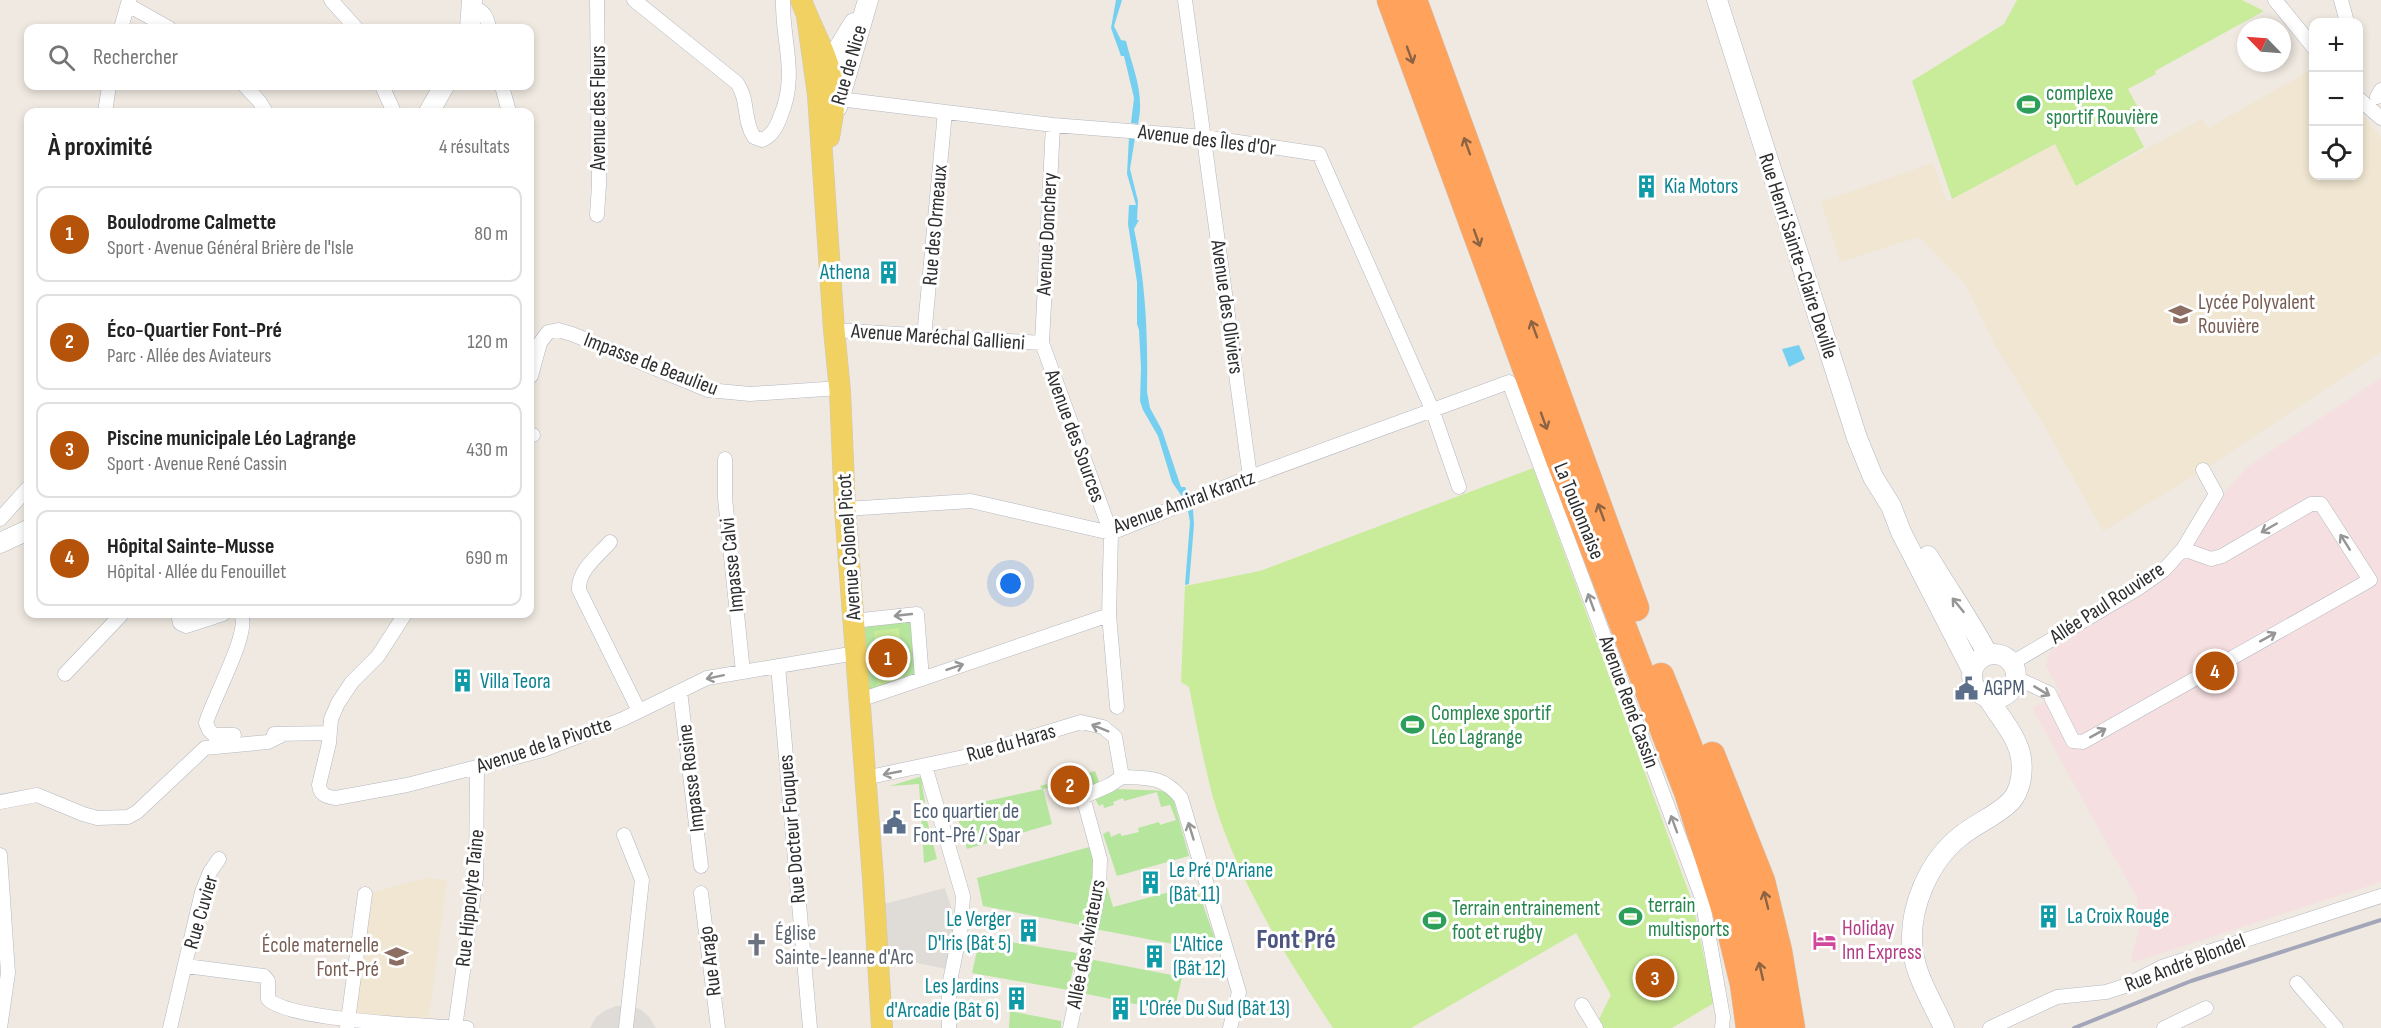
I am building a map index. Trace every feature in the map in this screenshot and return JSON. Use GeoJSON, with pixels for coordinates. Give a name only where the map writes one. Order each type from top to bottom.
{"type":"FeatureCollection","features":[{"type":"Feature","properties":{"kind":"highway","name":"La Toulonnaise"},"geometry":{"type":"LineString","coordinates":[[1390,0],[1558,458],[1687,792],[1729,926],[1743,984],[1738,1024]]}},
{"type":"Feature","properties":{"kind":"highway","name":"La Toulonnaise"},"geometry":{"type":"LineString","coordinates":[[1415,2],[1657,666],[1729,850],[1746,908],[1772,1028]]}},
{"type":"Feature","properties":{"kind":"highway"},"geometry":{"type":"LineString","coordinates":[[1657,666],[1680,682],[1762,881],[1779,951],[1792,1028]]}},
{"type":"Feature","properties":{"kind":"main road"},"geometry":{"type":"LineString","coordinates":[[845,37],[868,0]]}},
{"type":"Feature","properties":{"kind":"main road","name":"Rue de Nice"},"geometry":{"type":"LineString","coordinates":[[830,98],[868,0]]}},
{"type":"Feature","properties":{"kind":"main road","name":"Rue Henri Sainte-Claire Deville"},"geometry":{"type":"LineString","coordinates":[[1718,0],[1857,438],[1873,477],[1891,506],[1914,532],[1951,596],[1968,617],[1988,655]]}},
{"type":"Feature","properties":{"kind":"main road"},"geometry":{"type":"LineString","coordinates":[[470,24],[472,4]]}},
{"type":"Feature","properties":{"kind":"main road","name":"Avenue Colonel Picot"},"geometry":{"type":"LineString","coordinates":[[804,8],[830,98],[824,175],[882,1028]]}},
{"type":"Feature","properties":{"kind":"main road","name":"Avenue Colonel Picot"},"geometry":{"type":"LineString","coordinates":[[804,8],[828,66],[830,129],[824,175]]}},
{"type":"Feature","properties":{"kind":"main road","name":"Rue de Nice"},"geometry":{"type":"LineString","coordinates":[[818,39],[836,42],[845,37]]}},
{"type":"Feature","properties":{"kind":"main road","name":"Rue de Nice"},"geometry":{"type":"LineString","coordinates":[[828,66],[845,37]]}},
{"type":"Feature","properties":{"kind":"main road"},"geometry":{"type":"LineString","coordinates":[[431,108],[442,90]]}},
{"type":"Feature","properties":{"kind":"main road","name":"Rue Henri Sainte-Claire Deville"},"geometry":{"type":"LineString","coordinates":[[1891,506],[1901,532],[1972,670]]}},
{"type":"Feature","properties":{"kind":"main road"},"geometry":{"type":"LineString","coordinates":[[0,543],[24,532]]}},
{"type":"Feature","properties":{"kind":"main road"},"geometry":{"type":"LineString","coordinates":[[1988,655],[2004,656],[2014,671],[2013,688],[1996,697],[1976,690],[1971,677],[1976,663],[1988,655]]}},
{"type":"Feature","properties":{"kind":"main road"},"geometry":{"type":"LineString","coordinates":[[1944,1028],[1915,963],[1912,932],[1925,883],[1945,851],[1960,836],[2012,800],[2019,787],[2022,771],[2021,755],[2004,723],[1996,697]]}},
{"type":"Feature","properties":{"kind":"street"},"geometry":{"type":"LineString","coordinates":[[331,0],[352,24]]}},
{"type":"Feature","properties":{"kind":"street","name":"Avenue des Fleurs"},"geometry":{"type":"LineString","coordinates":[[597,0],[597,215]]}},
{"type":"Feature","properties":{"kind":"street"},"geometry":{"type":"LineString","coordinates":[[634,0],[737,83],[745,99],[750,130],[754,137],[762,140],[770,136],[778,124],[789,90],[783,0]]}},
{"type":"Feature","properties":{"kind":"street","name":"Avenue des Oliviers"},"geometry":{"type":"LineString","coordinates":[[1185,0],[1250,477]]}},
{"type":"Feature","properties":{"kind":"street"},"geometry":{"type":"LineString","coordinates":[[2275,0],[2309,43]]}},
{"type":"Feature","properties":{"kind":"street"},"geometry":{"type":"LineString","coordinates":[[2342,0],[2345,18]]}},
{"type":"Feature","properties":{"kind":"street"},"geometry":{"type":"LineString","coordinates":[[122,24],[129,3],[163,24]]}},
{"type":"Feature","properties":{"kind":"street"},"geometry":{"type":"LineString","coordinates":[[472,4],[485,15],[488,24]]}},
{"type":"Feature","properties":{"kind":"street"},"geometry":{"type":"LineString","coordinates":[[106,108],[108,90]]}},
{"type":"Feature","properties":{"kind":"street"},"geometry":{"type":"LineString","coordinates":[[249,90],[263,108]]}},
{"type":"Feature","properties":{"kind":"street"},"geometry":{"type":"LineString","coordinates":[[384,90],[392,108]]}},
{"type":"Feature","properties":{"kind":"street"},"geometry":{"type":"LineString","coordinates":[[503,90],[508,108]]}},
{"type":"Feature","properties":{"kind":"street","name":"Avenue des Îles d'Or"},"geometry":{"type":"LineString","coordinates":[[830,98],[1053,125],[1205,137],[1319,154],[1432,410]]}},
{"type":"Feature","properties":{"kind":"street"},"geometry":{"type":"LineString","coordinates":[[2363,102],[2381,118]]}},
{"type":"Feature","properties":{"kind":"street","name":"Rue des Ormeaux"},"geometry":{"type":"LineString","coordinates":[[924,337],[945,112]]}},
{"type":"Feature","properties":{"kind":"street","name":"Avenue Donchery"},"geometry":{"type":"LineString","coordinates":[[1042,343],[1053,125]]}},
{"type":"Feature","properties":{"kind":"street","name":"Impasse de Beaulieu"},"geometry":{"type":"LineString","coordinates":[[534,366],[542,338],[548,332],[558,330],[573,334],[708,390],[750,394],[840,388]]}},
{"type":"Feature","properties":{"kind":"street","name":"Avenue Maréchal Gallieni"},"geometry":{"type":"LineString","coordinates":[[834,330],[1042,343]]}},
{"type":"Feature","properties":{"kind":"street","name":"Avenue des Sources"},"geometry":{"type":"LineString","coordinates":[[1042,343],[1111,533],[1109,615],[1117,707]]}},
{"type":"Feature","properties":{"kind":"street","name":"Avenue Amiral Krantz"},"geometry":{"type":"LineString","coordinates":[[845,509],[971,501],[1111,533],[1250,477],[1509,382]]}},
{"type":"Feature","properties":{"kind":"street","name":"Avenue René Cassin"},"geometry":{"type":"LineString","coordinates":[[1509,382],[1702,898],[1724,1017],[1738,1024]]}},
{"type":"Feature","properties":{"kind":"street"},"geometry":{"type":"LineString","coordinates":[[1432,410],[1459,487]]}},
{"type":"Feature","properties":{"kind":"street","name":"Impasse Calvi"},"geometry":{"type":"LineString","coordinates":[[725,459],[724,498],[743,672]]}},
{"type":"Feature","properties":{"kind":"street","name":"Allée Paul Rouviere"},"geometry":{"type":"LineString","coordinates":[[2014,671],[2164,570],[2182,549],[2216,494],[2203,470]]}},
{"type":"Feature","properties":{"kind":"street"},"geometry":{"type":"LineString","coordinates":[[0,519],[24,492]]}},
{"type":"Feature","properties":{"kind":"street"},"geometry":{"type":"LineString","coordinates":[[2014,671],[2049,693],[2073,741],[2083,742],[2370,580],[2321,504],[2311,504],[2222,556],[2211,559],[2182,549]]}},
{"type":"Feature","properties":{"kind":"street"},"geometry":{"type":"LineString","coordinates":[[610,542],[583,573],[579,581],[579,590],[639,711]]}},
{"type":"Feature","properties":{"kind":"street"},"geometry":{"type":"LineString","coordinates":[[853,621],[918,614],[922,679]]}},
{"type":"Feature","properties":{"kind":"street"},"geometry":{"type":"LineString","coordinates":[[860,700],[1109,615]]}},
{"type":"Feature","properties":{"kind":"street"},"geometry":{"type":"LineString","coordinates":[[65,674],[118,618]]}},
{"type":"Feature","properties":{"kind":"street"},"geometry":{"type":"LineString","coordinates":[[179,618],[180,623],[186,626],[211,618]]}},
{"type":"Feature","properties":{"kind":"street"},"geometry":{"type":"LineString","coordinates":[[242,618],[244,622],[240,638],[207,719],[207,727],[217,736],[329,733],[332,714],[338,703],[352,682],[378,656],[402,618]]}},
{"type":"Feature","properties":{"kind":"street","name":"Avenue de la Pivotte"},"geometry":{"type":"LineString","coordinates":[[329,733],[319,785],[322,793],[332,798],[407,785],[543,750],[639,711],[707,678],[856,653]]}},
{"type":"Feature","properties":{"kind":"street","name":"Rue Docteur Fouques"},"geometry":{"type":"LineString","coordinates":[[778,666],[810,1028]]}},
{"type":"Feature","properties":{"kind":"street","name":"Impasse Rosine"},"geometry":{"type":"LineString","coordinates":[[680,691],[701,866]]}},
{"type":"Feature","properties":{"kind":"street","name":"Rue du Haras"},"geometry":{"type":"LineString","coordinates":[[865,778],[973,755],[1081,722],[1103,728],[1115,737],[1122,777]]}},
{"type":"Feature","properties":{"kind":"street"},"geometry":{"type":"LineString","coordinates":[[0,802],[38,795],[90,816],[106,819],[128,817],[137,812],[205,748],[268,742],[284,734]]}},
{"type":"Feature","properties":{"kind":"street"},"geometry":{"type":"LineString","coordinates":[[925,766],[963,897],[961,927],[949,986],[949,1028]]}},
{"type":"Feature","properties":{"kind":"street","name":"Rue Hippolyte Taine"},"geometry":{"type":"LineString","coordinates":[[459,1028],[477,871],[477,768]]}},
{"type":"Feature","properties":{"kind":"street"},"geometry":{"type":"LineString","coordinates":[[1122,777],[1149,778],[1170,784],[1181,798],[1239,992],[1230,1028]]}},
{"type":"Feature","properties":{"kind":"street","name":"Allée des Aviateurs"},"geometry":{"type":"LineString","coordinates":[[1070,1028],[1099,890],[1100,859],[1083,797],[1122,777]]}},
{"type":"Feature","properties":{"kind":"street"},"geometry":{"type":"LineString","coordinates":[[624,835],[642,880],[626,1028]]}},
{"type":"Feature","properties":{"kind":"street"},"geometry":{"type":"LineString","coordinates":[[0,855],[8,974],[0,1028]]}},
{"type":"Feature","properties":{"kind":"street","name":"Rue Cuvier"},"geometry":{"type":"LineString","coordinates":[[171,1028],[204,886],[219,859]]}},
{"type":"Feature","properties":{"kind":"street","name":"Rue Arago"},"geometry":{"type":"LineString","coordinates":[[702,893],[718,1028]]}},
{"type":"Feature","properties":{"kind":"street"},"geometry":{"type":"LineString","coordinates":[[347,1024],[365,894]]}},
{"type":"Feature","properties":{"kind":"street","name":"Rue André Blondel"},"geometry":{"type":"LineString","coordinates":[[1990,1028],[2057,998],[2106,992],[2125,986],[2162,967],[2381,896]]}},
{"type":"Feature","properties":{"kind":"street"},"geometry":{"type":"LineString","coordinates":[[186,966],[264,976],[269,983],[267,997],[275,1004],[347,1024],[459,1028]]}},
{"type":"Feature","properties":{"kind":"street"},"geometry":{"type":"LineString","coordinates":[[2296,983],[2336,1028]]}},
{"type":"Feature","properties":{"kind":"street"},"geometry":{"type":"LineString","coordinates":[[1582,1005],[1596,1028]]}},
{"type":"Feature","properties":{"kind":"street"},"geometry":{"type":"LineString","coordinates":[[2164,1028],[2206,1008]]}},
{"type":"Feature","properties":{"kind":"shaded area","name":"Lycée Polyvalent Rouvière"},"geometry":{"type":"Polygon","coordinates":[[[2309,71],[2309,180],[2363,180],[2363,115],[2381,138],[2381,352],[2203,470],[2103,531],[2049,434],[1994,343],[1965,284],[1919,237],[1840,262],[1821,202],[1933,163],[1947,202],[2055,144],[2077,186],[2202,119],[2208,128],[2309,71]]]}},
{"type":"Feature","properties":{"kind":"shaded area"},"geometry":{"type":"Polygon","coordinates":[[[2381,378],[2381,882],[2134,962],[2131,959],[2140,926],[2137,898],[2032,708],[2060,693],[2046,666],[2048,656],[2053,648],[2152,588],[2170,572],[2222,496],[2247,467],[2381,378]]]}},
{"type":"Feature","properties":{"kind":"shaded area","name":"École maternelle Font-Pré"},"geometry":{"type":"Polygon","coordinates":[[[427,878],[447,880],[428,1025],[455,1028],[347,1028],[365,894],[427,878]]]}},
{"type":"Feature","properties":{"kind":"shaded area"},"geometry":{"type":"Polygon","coordinates":[[[945,888],[955,919],[946,969],[884,956],[880,905],[945,888]]]}},
{"type":"Feature","properties":{"kind":"shaded area"},"geometry":{"type":"Polygon","coordinates":[[[616,1006],[640,1009],[656,1028],[590,1028],[596,1017],[616,1006]]]}},
{"type":"Feature","properties":{"kind":"green space","name":"complexe sportif Rouvière"},"geometry":{"type":"Polygon","coordinates":[[[2017,0],[2242,0],[2264,11],[2251,18],[2237,18],[2237,26],[2155,71],[2156,74],[2128,89],[2145,121],[2134,128],[2144,147],[2076,186],[2055,144],[1952,199],[1912,81],[2004,24],[2017,0]]]}},
{"type":"Feature","properties":{"kind":"green space","name":"Complexe sportif Léo Lagrange"},"geometry":{"type":"Polygon","coordinates":[[[1533,468],[1692,901],[1714,1003],[1672,1028],[1600,1028],[1597,1023],[1611,995],[1576,933],[1411,1028],[1333,1028],[1297,973],[1264,916],[1234,856],[1222,825],[1212,794],[1189,687],[1181,682],[1185,586],[1260,571],[1533,468]]]}},
{"type":"Feature","properties":{"kind":"green space"},"geometry":{"type":"Polygon","coordinates":[[[916,617],[919,678],[864,694],[859,623],[916,617]]]}},
{"type":"Feature","properties":{"kind":"green space"},"geometry":{"type":"Polygon","coordinates":[[[899,628],[903,678],[877,686],[874,631],[899,628]]]}},
{"type":"Feature","properties":{"kind":"green space"},"geometry":{"type":"Polygon","coordinates":[[[1095,771],[1100,784],[1051,798],[1048,788],[1043,789],[1052,824],[967,849],[955,808],[1042,789],[1040,786],[1095,771]]]}},
{"type":"Feature","properties":{"kind":"green space"},"geometry":{"type":"Polygon","coordinates":[[[923,776],[927,782],[922,785],[925,802],[923,805],[937,859],[924,863],[919,784],[890,786],[923,776]]]}},
{"type":"Feature","properties":{"kind":"green space"},"geometry":{"type":"Polygon","coordinates":[[[1116,789],[1171,791],[1189,856],[1117,876],[1103,834],[1109,831],[1111,837],[1120,833],[1122,836],[1139,832],[1138,828],[1176,820],[1170,805],[1161,807],[1157,792],[1124,801],[1123,798],[1113,802],[1114,805],[1104,808],[1103,804],[1099,806],[1094,797],[1116,789]]]}},
{"type":"Feature","properties":{"kind":"green space"},"geometry":{"type":"Polygon","coordinates":[[[1093,846],[1095,887],[1085,926],[983,906],[977,878],[1093,846]]]}},
{"type":"Feature","properties":{"kind":"green space"},"geometry":{"type":"Polygon","coordinates":[[[1105,880],[1113,907],[1196,885],[1220,953],[1095,929],[1105,880]]]}},
{"type":"Feature","properties":{"kind":"green space"},"geometry":{"type":"Polygon","coordinates":[[[980,937],[1077,953],[1068,990],[972,973],[980,937]]]}},
{"type":"Feature","properties":{"kind":"green space"},"geometry":{"type":"Polygon","coordinates":[[[1089,959],[1182,977],[1174,1012],[1082,993],[1089,959]]]}},
{"type":"Feature","properties":{"kind":"green space"},"geometry":{"type":"Polygon","coordinates":[[[1010,1011],[1061,1021],[1061,1028],[1009,1028],[1010,1011]]]}},
{"type":"Feature","properties":{"kind":"water"},"geometry":{"type":"Polygon","coordinates":[[[1116,0],[1122,0],[1114,26],[1121,40],[1126,41],[1139,92],[1138,124],[1131,123],[1134,98],[1124,56],[1121,56],[1111,28],[1116,0]]]}},
{"type":"Feature","properties":{"kind":"water"},"geometry":{"type":"Polygon","coordinates":[[[1129,137],[1135,138],[1130,169],[1138,201],[1137,220],[1139,220],[1134,229],[1145,310],[1147,392],[1150,408],[1162,430],[1181,487],[1185,487],[1189,495],[1183,498],[1172,482],[1158,436],[1140,401],[1141,368],[1137,324],[1137,282],[1128,224],[1129,205],[1136,205],[1127,174],[1129,137]]]}},
{"type":"Feature","properties":{"kind":"water"},"geometry":{"type":"Polygon","coordinates":[[[1799,345],[1805,359],[1789,367],[1782,349],[1799,345]]]}},
{"type":"Feature","properties":{"kind":"water"},"geometry":{"type":"Polygon","coordinates":[[[1193,509],[1194,525],[1189,584],[1185,585],[1190,522],[1188,511],[1193,509]]]}},
{"type":"Feature","properties":{"kind":"railway"},"geometry":{"type":"LineString","coordinates":[[2074,1028],[2191,981],[2381,920]]}},
{"type":"Feature","properties":{"kind":"place","name":"complexe sportif Rouvière"},"geometry":{"type":"Point","coordinates":[2028,105]}},
{"type":"Feature","properties":{"kind":"place","name":"Kia Motors"},"geometry":{"type":"Point","coordinates":[1646,186]}},
{"type":"Feature","properties":{"kind":"place","name":"Athena"},"geometry":{"type":"Point","coordinates":[888,272]}},
{"type":"Feature","properties":{"kind":"place","name":"Lycée Polyvalent Rouvière"},"geometry":{"type":"Point","coordinates":[2180,314]}},
{"type":"Feature","properties":{"kind":"place","name":"Boulodrome Calmette"},"geometry":{"type":"Point","coordinates":[888,658]}},
{"type":"Feature","properties":{"kind":"place","name":"Hôpital Sainte-Musse"},"geometry":{"type":"Point","coordinates":[2215,671]}},
{"type":"Feature","properties":{"kind":"place","name":"Villa Teora"},"geometry":{"type":"Point","coordinates":[462,681]}},
{"type":"Feature","properties":{"kind":"place","name":"AGPM"},"geometry":{"type":"Point","coordinates":[1966,688]}},
{"type":"Feature","properties":{"kind":"place","name":"Complexe sportif Léo Lagrange"},"geometry":{"type":"Point","coordinates":[1413,725]}},
{"type":"Feature","properties":{"kind":"place","name":"Éco-Quartier Font-Pré"},"geometry":{"type":"Point","coordinates":[1070,785]}},
{"type":"Feature","properties":{"kind":"place","name":"Eco quartier de Font-Pré / Spar"},"geometry":{"type":"Point","coordinates":[895,823]}},
{"type":"Feature","properties":{"kind":"place","name":"Le Pré D'Ariane (Bât 11)"},"geometry":{"type":"Point","coordinates":[1151,882]}},
{"type":"Feature","properties":{"kind":"place","name":"La Croix Rouge"},"geometry":{"type":"Point","coordinates":[2049,916]}},
{"type":"Feature","properties":{"kind":"place","name":"terrain multisports"},"geometry":{"type":"Point","coordinates":[1630,917]}},
{"type":"Feature","properties":{"kind":"place","name":"Terrain entrainement foot et rugby"},"geometry":{"type":"Point","coordinates":[1434,920]}},
{"type":"Feature","properties":{"kind":"place","name":"Le Verger D'Iris (Bât 5)"},"geometry":{"type":"Point","coordinates":[1029,931]}},
{"type":"Feature","properties":{"kind":"place","name":"Holiday Inn Express"},"geometry":{"type":"Point","coordinates":[1824,940]}},
{"type":"Feature","properties":{"kind":"place","name":"Église Sainte-Jeanne d'Arc"},"geometry":{"type":"Point","coordinates":[757,945]}},
{"type":"Feature","properties":{"kind":"place","name":"L'Altice (Bât 12)"},"geometry":{"type":"Point","coordinates":[1155,956]}},
{"type":"Feature","properties":{"kind":"place","name":"École maternelle Font-Pré"},"geometry":{"type":"Point","coordinates":[397,957]}},
{"type":"Feature","properties":{"kind":"place","name":"Piscine municipale Léo Lagrange"},"geometry":{"type":"Point","coordinates":[1655,978]}},
{"type":"Feature","properties":{"kind":"place","name":"Les Jardins d'Arcadie (Bât 6)"},"geometry":{"type":"Point","coordinates":[1017,998]}},
{"type":"Feature","properties":{"kind":"place","name":"L'Orée Du Sud (Bât 13)"},"geometry":{"type":"Point","coordinates":[1121,1008]}},
{"type":"Feature","properties":{"kind":"district","name":"Font Pré"},"geometry":{"type":"Point","coordinates":[1296,940]}}]}
